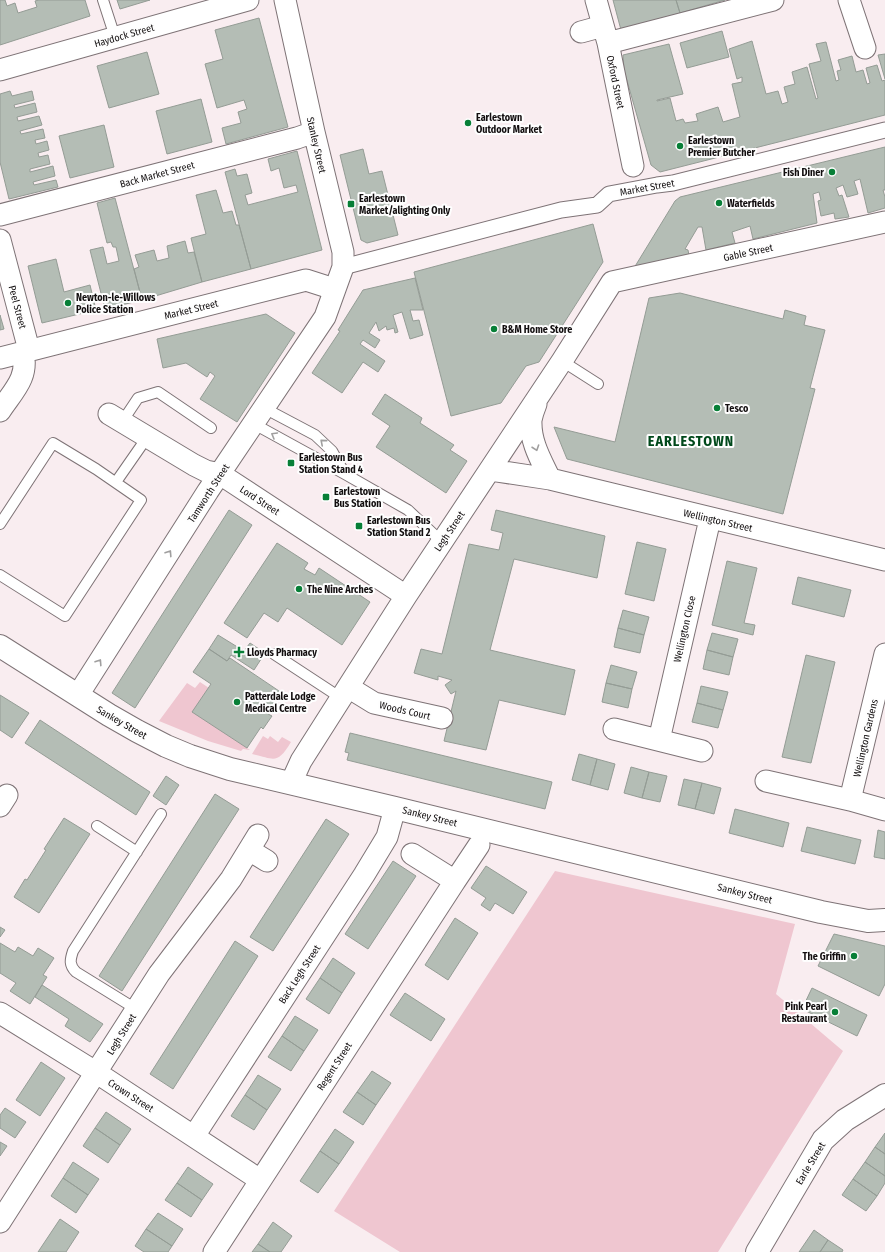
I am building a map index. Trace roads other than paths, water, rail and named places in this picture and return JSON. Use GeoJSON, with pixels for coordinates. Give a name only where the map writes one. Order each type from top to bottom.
{"type":"FeatureCollection","features":[{"type":"Feature","properties":{"kind":"street","name":"Haydock Street"},"geometry":{"type":"LineString","coordinates":[[0,70],[248,0]]}},
{"type":"Feature","properties":{"kind":"street","name":"Stanley Street"},"geometry":{"type":"LineString","coordinates":[[285,0],[315,99],[314,132],[343,252],[343,267],[334,289]]}},
{"type":"Feature","properties":{"kind":"street","name":"Oxford Street"},"geometry":{"type":"LineString","coordinates":[[596,0],[606,34],[633,166]]}},
{"type":"Feature","properties":{"kind":"street"},"geometry":{"type":"LineString","coordinates":[[581,32],[606,34],[773,0]]}},
{"type":"Feature","properties":{"kind":"street"},"geometry":{"type":"LineString","coordinates":[[849,0],[865,48]]}},
{"type":"Feature","properties":{"kind":"street","name":"Market Street"},"geometry":{"type":"LineString","coordinates":[[343,267],[561,210],[597,205],[608,194],[673,183],[885,130]]}},
{"type":"Feature","properties":{"kind":"street","name":"Back Market Street"},"geometry":{"type":"LineString","coordinates":[[0,215],[297,138],[314,132]]}},
{"type":"Feature","properties":{"kind":"street","name":"Gable Street"},"geometry":{"type":"LineString","coordinates":[[612,282],[885,222]]}},
{"type":"Feature","properties":{"kind":"street","name":"Peel Street"},"geometry":{"type":"LineString","coordinates":[[0,240],[26,351],[24,370],[20,381],[0,411]]}},
{"type":"Feature","properties":{"kind":"street","name":"Market Street"},"geometry":{"type":"LineString","coordinates":[[0,358],[306,280],[334,289]]}},
{"type":"Feature","properties":{"kind":"street","name":"Legh Street"},"geometry":{"type":"LineString","coordinates":[[291,783],[299,764],[406,596],[562,361],[612,282]]}},
{"type":"Feature","properties":{"kind":"street","name":"Tamworth Street"},"geometry":{"type":"LineString","coordinates":[[78,695],[220,474],[325,317],[334,289]]}},
{"type":"Feature","properties":{"kind":"street"},"geometry":{"type":"LineString","coordinates":[[538,396],[531,419],[532,436],[535,448],[550,480]]}},
{"type":"Feature","properties":{"kind":"street","name":"Lord Street"},"geometry":{"type":"LineString","coordinates":[[116,418],[148,436],[194,466],[206,471],[220,474],[406,596]]}},
{"type":"Feature","properties":{"kind":"street","name":"Wellington Street"},"geometry":{"type":"LineString","coordinates":[[490,470],[550,480],[885,560]]}},
{"type":"Feature","properties":{"kind":"street","name":"Wellington Close"},"geometry":{"type":"LineString","coordinates":[[659,740],[710,519]]}},
{"type":"Feature","properties":{"kind":"street","name":"Sankey Street"},"geometry":{"type":"LineString","coordinates":[[0,646],[137,731],[184,754],[230,769],[821,912],[860,920],[885,920]]}},
{"type":"Feature","properties":{"kind":"street","name":"Wellington Gardens"},"geometry":{"type":"LineString","coordinates":[[850,800],[885,654]]}},
{"type":"Feature","properties":{"kind":"street","name":"Woods Court"},"geometry":{"type":"LineString","coordinates":[[345,693],[374,703],[442,718]]}},
{"type":"Feature","properties":{"kind":"street"},"geometry":{"type":"LineString","coordinates":[[614,729],[702,751]]}},
{"type":"Feature","properties":{"kind":"street"},"geometry":{"type":"LineString","coordinates":[[766,781],[850,800],[885,810]]}},
{"type":"Feature","properties":{"kind":"street","name":"Back Legh Street"},"geometry":{"type":"LineString","coordinates":[[194,1136],[364,874],[387,836],[395,808]]}},
{"type":"Feature","properties":{"kind":"street","name":"Legh Street"},"geometry":{"type":"LineString","coordinates":[[0,1222],[159,974],[231,879],[253,843],[267,861]]}},
{"type":"Feature","properties":{"kind":"street","name":"Regent Street"},"geometry":{"type":"LineString","coordinates":[[214,1252],[479,845]]}},
{"type":"Feature","properties":{"kind":"street"},"geometry":{"type":"LineString","coordinates":[[412,854],[455,881]]}},
{"type":"Feature","properties":{"kind":"street","name":"Crown Street"},"geometry":{"type":"LineString","coordinates":[[0,1013],[96,1073],[260,1180]]}},
{"type":"Feature","properties":{"kind":"street","name":"Earle Street"},"geometry":{"type":"LineString","coordinates":[[757,1252],[823,1140],[845,1120],[885,1095]]}},
{"type":"Feature","properties":{"kind":"lane"},"geometry":{"type":"LineString","coordinates":[[103,0],[115,37]]}},
{"type":"Feature","properties":{"kind":"lane"},"geometry":{"type":"LineString","coordinates":[[562,361],[598,384]]}},
{"type":"Feature","properties":{"kind":"lane"},"geometry":{"type":"LineString","coordinates":[[116,418],[138,398],[158,392],[211,428]]}},
{"type":"Feature","properties":{"kind":"lane"},"geometry":{"type":"LineString","coordinates":[[259,416],[315,435],[332,451],[345,474]]}},
{"type":"Feature","properties":{"kind":"lane"},"geometry":{"type":"LineString","coordinates":[[259,416],[345,474],[408,510],[442,542]]}},
{"type":"Feature","properties":{"kind":"lane"},"geometry":{"type":"LineString","coordinates":[[116,482],[148,436]]}},
{"type":"Feature","properties":{"kind":"lane"},"geometry":{"type":"LineString","coordinates":[[0,524],[53,443],[116,482],[141,500],[65,616],[0,575]]}},
{"type":"Feature","properties":{"kind":"lane"},"geometry":{"type":"LineString","coordinates":[[274,654],[345,693]]}},
{"type":"Feature","properties":{"kind":"lane"},"geometry":{"type":"LineString","coordinates":[[136,1009],[76,972],[71,967],[70,960],[73,951],[162,814]]}},
{"type":"Feature","properties":{"kind":"lane"},"geometry":{"type":"LineString","coordinates":[[98,826],[137,852]]}},
{"type":"Feature","properties":{"kind":"place","name":"Earlestown Outdoor Market"},"geometry":{"type":"Point","coordinates":[468,123]}},
{"type":"Feature","properties":{"kind":"place","name":"Earlestown Premier Butcher"},"geometry":{"type":"Point","coordinates":[680,146]}},
{"type":"Feature","properties":{"kind":"place","name":"Fish Diner"},"geometry":{"type":"Point","coordinates":[832,172]}},
{"type":"Feature","properties":{"kind":"place","name":"Waterfields"},"geometry":{"type":"Point","coordinates":[719,203]}},
{"type":"Feature","properties":{"kind":"place","name":"Earlestown Market/alighting Only"},"geometry":{"type":"Point","coordinates":[351,204]}},
{"type":"Feature","properties":{"kind":"place","name":"Newton-le-Willows Police Station"},"geometry":{"type":"Point","coordinates":[68,303]}},
{"type":"Feature","properties":{"kind":"place","name":"B&M Home Store"},"geometry":{"type":"Point","coordinates":[494,329]}},
{"type":"Feature","properties":{"kind":"place","name":"Tesco"},"geometry":{"type":"Point","coordinates":[717,408]}},
{"type":"Feature","properties":{"kind":"place","name":"Earlestown Bus Station Stand 4"},"geometry":{"type":"Point","coordinates":[291,463]}},
{"type":"Feature","properties":{"kind":"place","name":"Earlestown Bus Station"},"geometry":{"type":"Point","coordinates":[326,497]}},
{"type":"Feature","properties":{"kind":"place","name":"Earlestown Bus Station Stand 2"},"geometry":{"type":"Point","coordinates":[359,526]}},
{"type":"Feature","properties":{"kind":"place","name":"The Nine Arches"},"geometry":{"type":"Point","coordinates":[299,589]}},
{"type":"Feature","properties":{"kind":"place","name":"Lloyds Pharmacy"},"geometry":{"type":"Point","coordinates":[239,652]}},
{"type":"Feature","properties":{"kind":"place","name":"Patterdale Lodge Medical Centre"},"geometry":{"type":"Point","coordinates":[237,702]}},
{"type":"Feature","properties":{"kind":"place","name":"The Griffin"},"geometry":{"type":"Point","coordinates":[854,956]}},
{"type":"Feature","properties":{"kind":"place","name":"Pink Pearl Restaurant"},"geometry":{"type":"Point","coordinates":[835,1012]}},
{"type":"Feature","properties":{"kind":"district","name":"EARLESTOWN"},"geometry":{"type":"Point","coordinates":[691,441]}}]}
